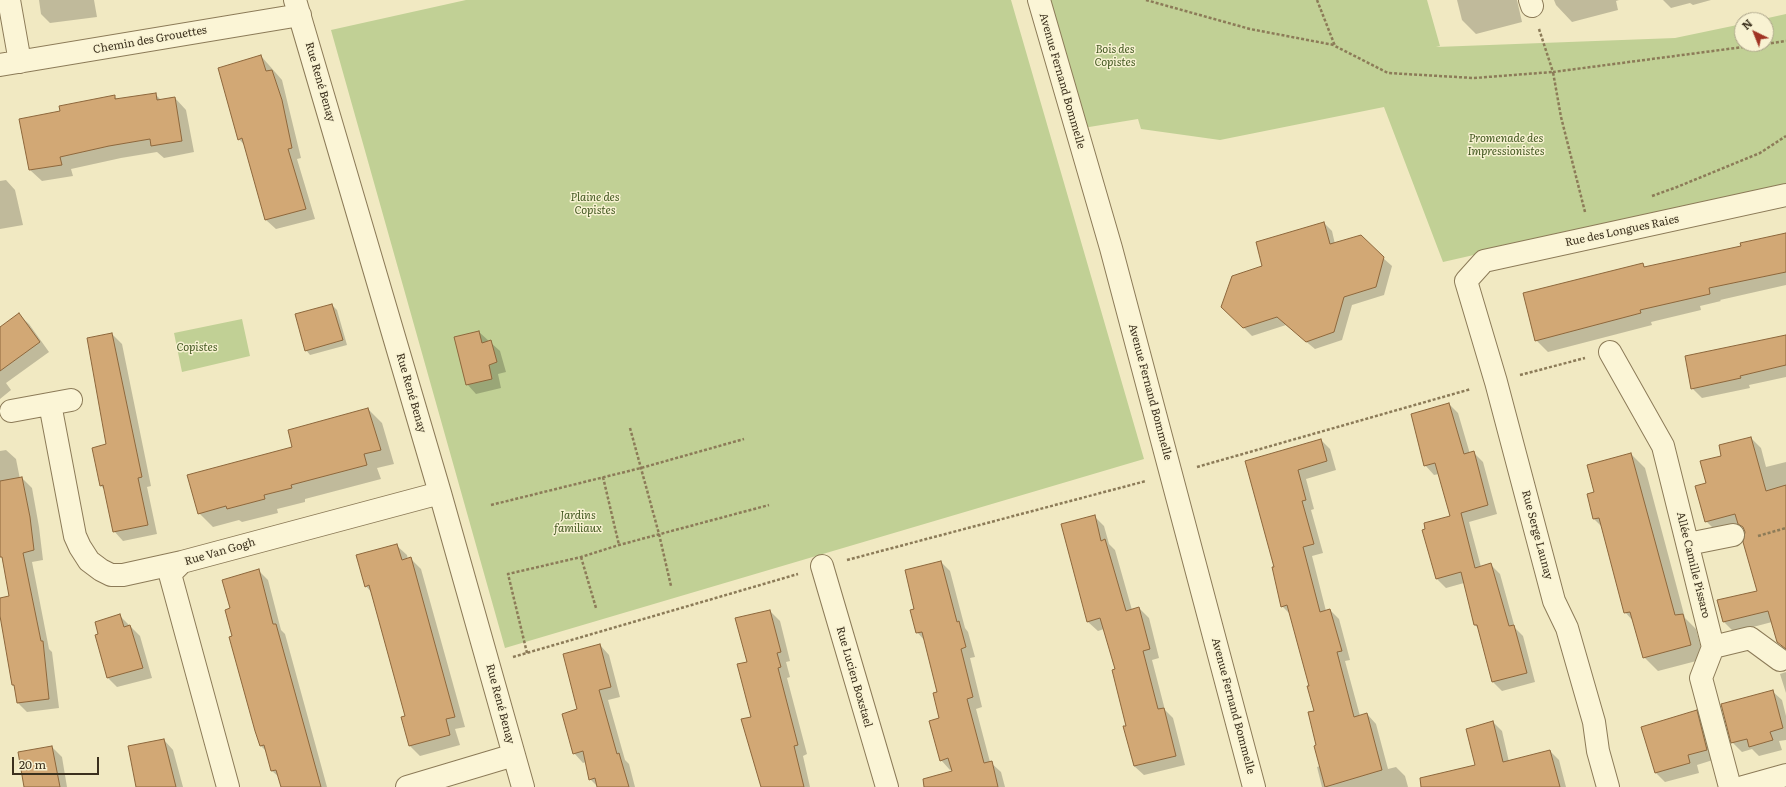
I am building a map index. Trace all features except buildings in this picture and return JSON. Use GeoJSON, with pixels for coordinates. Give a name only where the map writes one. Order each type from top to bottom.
{"type":"FeatureCollection","features":[{"type":"Feature","properties":{"kind":"street"},"geometry":{"type":"LineString","coordinates":[[9,0],[10,64]]}},
{"type":"Feature","properties":{"kind":"street","name":"Avenue Fernand Bommelle"},"geometry":{"type":"LineString","coordinates":[[1039,0],[1111,248],[1254,787]]}},
{"type":"Feature","properties":{"kind":"street","name":"Chemin des Grouettes"},"geometry":{"type":"LineString","coordinates":[[10,64],[298,8]]}},
{"type":"Feature","properties":{"kind":"street","name":"Rue René Benay"},"geometry":{"type":"LineString","coordinates":[[298,8],[440,493],[523,787]]}},
{"type":"Feature","properties":{"kind":"street","name":"Rue des Longues Raies"},"geometry":{"type":"LineString","coordinates":[[1466,281],[1484,261],[1786,195]]}},
{"type":"Feature","properties":{"kind":"street","name":"Rue Serge Launay"},"geometry":{"type":"LineString","coordinates":[[1466,281],[1496,382],[1554,601],[1567,628],[1594,722],[1598,750],[1608,787]]}},
{"type":"Feature","properties":{"kind":"street","name":"Allée Camille Pissaro"},"geometry":{"type":"LineString","coordinates":[[1610,352],[1664,446],[1713,647]]}},
{"type":"Feature","properties":{"kind":"street"},"geometry":{"type":"LineString","coordinates":[[11,411],[71,400]]}},
{"type":"Feature","properties":{"kind":"street"},"geometry":{"type":"LineString","coordinates":[[50,404],[75,536],[89,561],[111,575],[123,575],[182,562]]}},
{"type":"Feature","properties":{"kind":"street","name":"Rue Van Gogh"},"geometry":{"type":"LineString","coordinates":[[228,787],[170,574],[182,562],[440,493]]}},
{"type":"Feature","properties":{"kind":"street"},"geometry":{"type":"LineString","coordinates":[[1688,544],[1733,535]]}},
{"type":"Feature","properties":{"kind":"street","name":"Rue Lucien Boxstael"},"geometry":{"type":"LineString","coordinates":[[822,566],[887,787]]}},
{"type":"Feature","properties":{"kind":"street"},"geometry":{"type":"LineString","coordinates":[[1730,787],[1701,678],[1713,647],[1750,638],[1780,660]]}},
{"type":"Feature","properties":{"kind":"street"},"geometry":{"type":"LineString","coordinates":[[407,787],[514,755]]}},
{"type":"Feature","properties":{"kind":"street"},"geometry":{"type":"LineString","coordinates":[[1755,785],[1786,775]]}},
{"type":"Feature","properties":{"kind":"path"},"geometry":{"type":"LineString","coordinates":[[1146,0],[1250,29],[1334,46],[1388,73],[1474,78],[1553,72],[1734,48]]}},
{"type":"Feature","properties":{"kind":"path"},"geometry":{"type":"LineString","coordinates":[[1317,0],[1334,46]]}},
{"type":"Feature","properties":{"kind":"path"},"geometry":{"type":"LineString","coordinates":[[1531,3],[1553,72],[1561,117],[1586,216]]}},
{"type":"Feature","properties":{"kind":"path"},"geometry":{"type":"LineString","coordinates":[[1774,43],[1786,41]]}},
{"type":"Feature","properties":{"kind":"path"},"geometry":{"type":"LineString","coordinates":[[489,664],[822,566],[1172,474],[1496,382],[1610,352]]}},
{"type":"Feature","properties":{"kind":"path"},"geometry":{"type":"LineString","coordinates":[[630,428],[659,534],[671,586]]}},
{"type":"Feature","properties":{"kind":"path"},"geometry":{"type":"LineString","coordinates":[[491,505],[641,468],[744,439]]}},
{"type":"Feature","properties":{"kind":"path"},"geometry":{"type":"LineString","coordinates":[[603,477],[619,545]]}},
{"type":"Feature","properties":{"kind":"path"},"geometry":{"type":"LineString","coordinates":[[527,653],[508,574],[580,557],[619,545],[769,505]]}},
{"type":"Feature","properties":{"kind":"path"},"geometry":{"type":"LineString","coordinates":[[580,557],[596,608]]}},
{"type":"Feature","properties":{"kind":"green space","name":"Plaine des Copistes"},"geometry":{"type":"Polygon","coordinates":[[[466,0],[1011,0],[1144,459],[505,648],[331,30],[466,0]]]}},
{"type":"Feature","properties":{"kind":"green space","name":"Promenade des Impressionistes"},"geometry":{"type":"Polygon","coordinates":[[[1040,0],[1427,0],[1440,46],[1436,47],[1675,38],[1734,26],[1734,52],[1774,52],[1774,17],[1786,14],[1786,184],[1443,262],[1384,107],[1220,140],[1141,129],[1138,119],[1083,128],[1040,0]]]}},
{"type":"Feature","properties":{"kind":"green space","name":"Copistes"},"geometry":{"type":"Polygon","coordinates":[[[242,319],[250,356],[182,372],[174,333],[242,319]]]}},
{"type":"Feature","properties":{"kind":"park label","name":"Bois des Copistes"},"geometry":{"type":"Point","coordinates":[1115,56]}},
{"type":"Feature","properties":{"kind":"park label","name":"Jardins familiaux"},"geometry":{"type":"Point","coordinates":[578,522]}}]}
